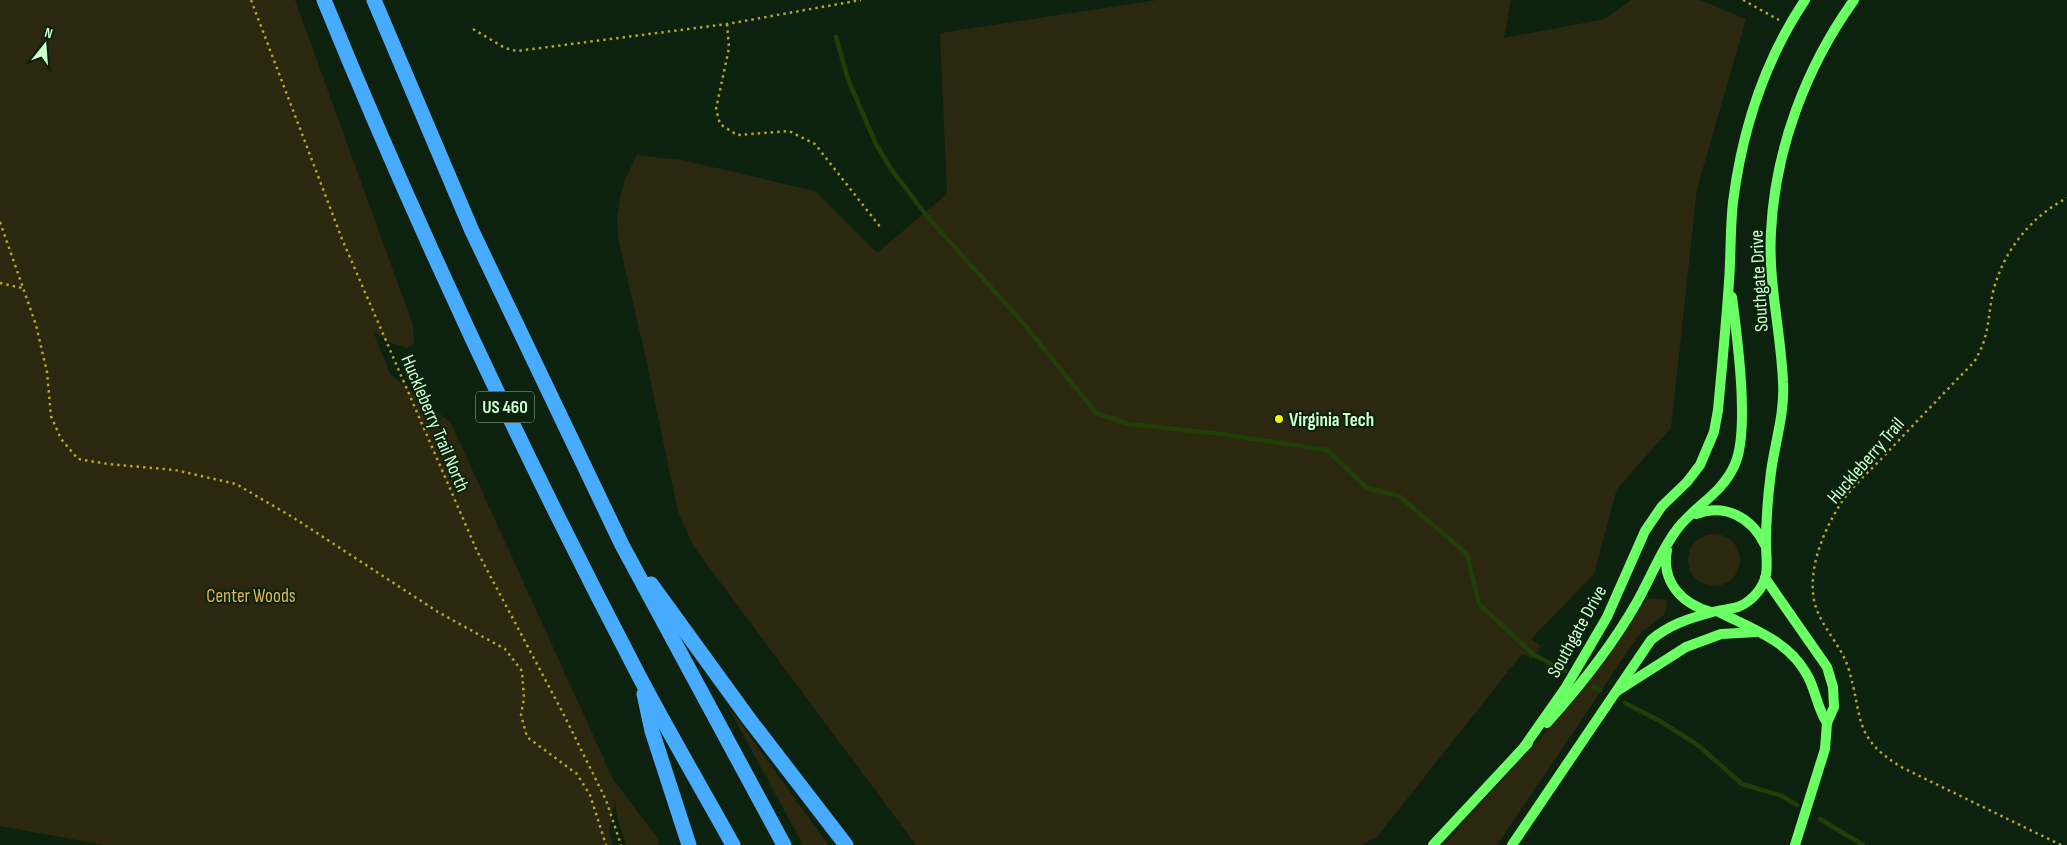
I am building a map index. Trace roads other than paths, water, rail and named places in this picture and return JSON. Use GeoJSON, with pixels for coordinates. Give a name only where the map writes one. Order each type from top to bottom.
{"type":"FeatureCollection","features":[{"type":"Feature","properties":{"kind":"highway","name":"US 460"},"geometry":{"type":"LineString","coordinates":[[324,0],[378,131],[533,468],[640,678],[733,845]]}},
{"type":"Feature","properties":{"kind":"highway","name":"US 460"},"geometry":{"type":"LineString","coordinates":[[374,0],[472,231],[622,545],[784,845]]}},
{"type":"Feature","properties":{"kind":"highway"},"geometry":{"type":"LineString","coordinates":[[622,545],[755,727],[846,845]]}},
{"type":"Feature","properties":{"kind":"highway"},"geometry":{"type":"LineString","coordinates":[[640,678],[652,731],[689,845]]}},
{"type":"Feature","properties":{"kind":"main road","name":"Southgate Drive"},"geometry":{"type":"LineString","coordinates":[[1524,748],[1566,687],[1594,641],[1625,578],[1644,531],[1662,506],[1687,482],[1700,465],[1708,448],[1718,410],[1729,279],[1733,203],[1746,135],[1768,70],[1789,26],[1805,0]]}},
{"type":"Feature","properties":{"kind":"main road","name":"Southgate Drive"},"geometry":{"type":"LineString","coordinates":[[1765,578],[1768,562],[1766,546],[1771,473],[1783,404],[1783,383],[1771,272],[1774,201],[1780,167],[1792,122],[1809,76],[1829,38],[1854,0]]}},
{"type":"Feature","properties":{"kind":"main road","name":"Southgate Drive"},"geometry":{"type":"LineString","coordinates":[[1433,845],[1524,748],[1588,676],[1617,636],[1676,531],[1709,501],[1736,464],[1739,449],[1740,366],[1729,279]]}},
{"type":"Feature","properties":{"kind":"main road"},"geometry":{"type":"LineString","coordinates":[[1693,514],[1707,510],[1732,512],[1747,520],[1758,531],[1766,546]]}},
{"type":"Feature","properties":{"kind":"main road","name":"Southgate Drive"},"geometry":{"type":"LineString","coordinates":[[1669,545],[1666,560],[1667,575],[1674,588],[1684,600],[1697,608],[1715,612],[1761,632],[1784,646],[1796,658],[1807,674],[1818,708],[1827,723]]}},
{"type":"Feature","properties":{"kind":"main road"},"geometry":{"type":"LineString","coordinates":[[1512,845],[1651,640],[1678,622],[1715,612],[1729,611],[1744,604],[1757,593],[1765,578],[1826,667],[1833,688],[1834,707],[1827,723],[1825,749],[1795,845]]}},
{"type":"Feature","properties":{"kind":"main road"},"geometry":{"type":"LineString","coordinates":[[1614,693],[1672,655],[1702,640],[1721,634],[1761,632]]}},
{"type":"Feature","properties":{"kind":"waterway"},"geometry":{"type":"LineString","coordinates":[[836,37],[849,82],[876,144],[891,169],[930,220],[1024,324],[1096,413],[1129,424],[1221,434],[1327,450],[1367,488],[1399,496],[1467,554],[1479,604],[1534,655],[1565,671]]}},
{"type":"Feature","properties":{"kind":"waterway"},"geometry":{"type":"LineString","coordinates":[[1594,687],[1600,690]]}},
{"type":"Feature","properties":{"kind":"waterway"},"geometry":{"type":"LineString","coordinates":[[1625,703],[1660,721],[1699,746],[1742,784],[1782,796],[1797,805]]}},
{"type":"Feature","properties":{"kind":"waterway"},"geometry":{"type":"LineString","coordinates":[[1820,819],[1863,845]]}},
{"type":"Feature","properties":{"kind":"place","name":"Virginia Tech"},"geometry":{"type":"Point","coordinates":[1279,419]}},
{"type":"Feature","properties":{"kind":"park label","name":"Center Woods"},"geometry":{"type":"Point","coordinates":[251,595]}}]}
